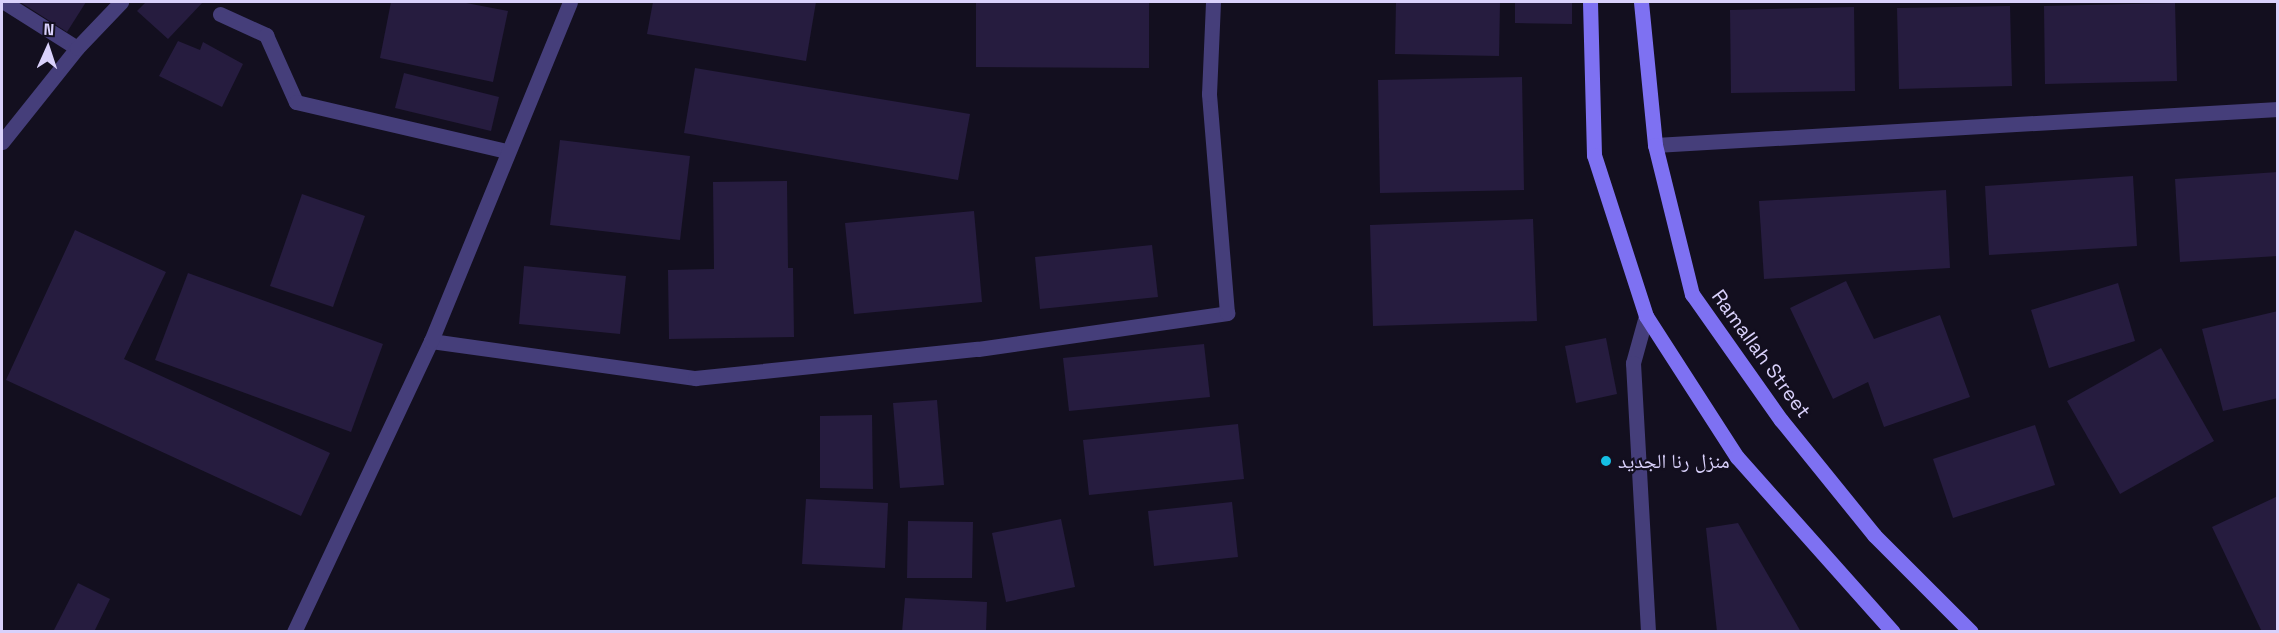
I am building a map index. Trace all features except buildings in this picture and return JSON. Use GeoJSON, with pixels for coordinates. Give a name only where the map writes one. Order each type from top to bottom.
{"type":"FeatureCollection","features":[{"type":"Feature","properties":{"kind":"main road"},"geometry":{"type":"LineString","coordinates":[[1590,2],[1594,155],[1646,315],[1737,457],[1893,632]]}},
{"type":"Feature","properties":{"kind":"main road","name":"Ramallah Street"},"geometry":{"type":"LineString","coordinates":[[1641,2],[1654,145],[1692,294],[1781,420],[1874,535],[1971,632]]}},
{"type":"Feature","properties":{"kind":"street"},"geometry":{"type":"LineString","coordinates":[[4,2],[76,48]]}},
{"type":"Feature","properties":{"kind":"street"},"geometry":{"type":"LineString","coordinates":[[2,142],[76,48],[121,2]]}},
{"type":"Feature","properties":{"kind":"street"},"geometry":{"type":"LineString","coordinates":[[294,632],[430,341],[506,151],[570,2]]}},
{"type":"Feature","properties":{"kind":"street"},"geometry":{"type":"LineString","coordinates":[[430,341],[695,378],[978,348],[1227,313],[1209,94],[1213,2]]}},
{"type":"Feature","properties":{"kind":"street"},"geometry":{"type":"LineString","coordinates":[[220,14],[266,35],[296,102],[506,151]]}},
{"type":"Feature","properties":{"kind":"street"},"geometry":{"type":"LineString","coordinates":[[1654,145],[2277,109]]}},
{"type":"Feature","properties":{"kind":"street"},"geometry":{"type":"LineString","coordinates":[[1646,315],[1633,363],[1648,632]]}},
{"type":"Feature","properties":{"kind":"place","name":"منزل رنا الجديد"},"geometry":{"type":"Point","coordinates":[1606,461]}}]}
